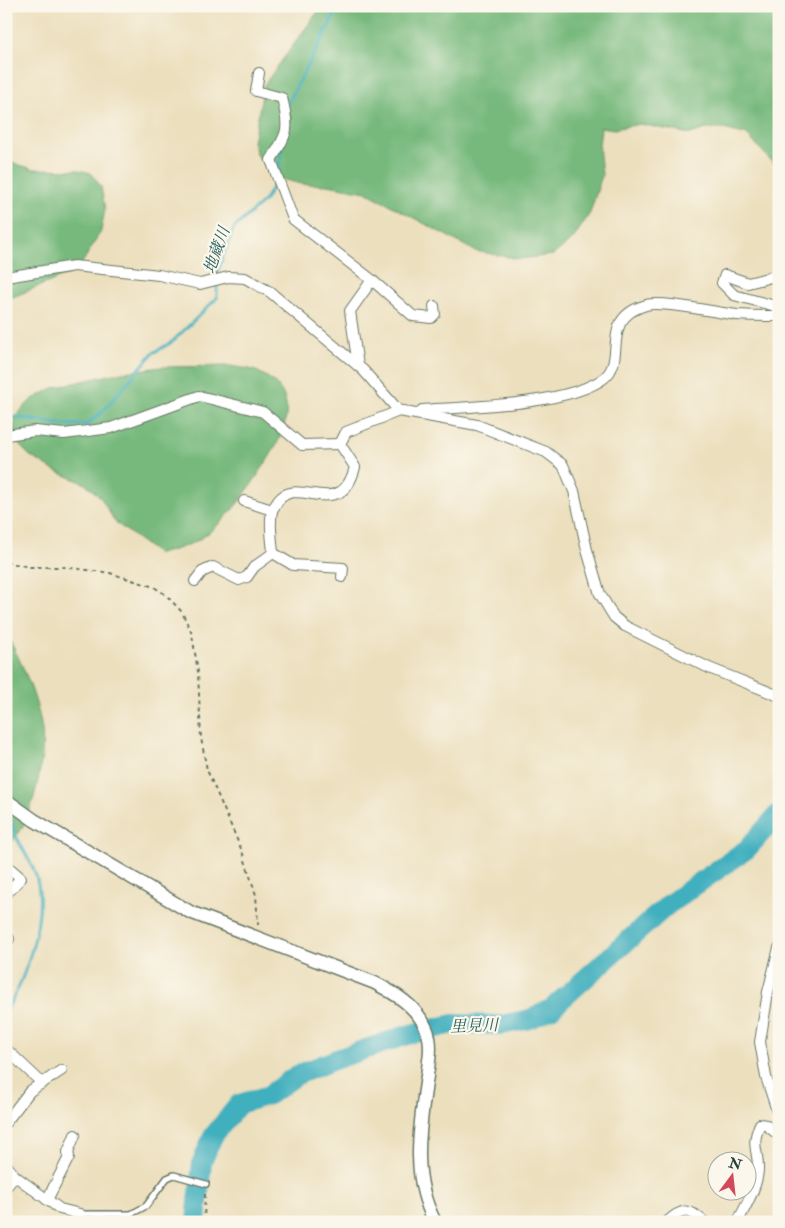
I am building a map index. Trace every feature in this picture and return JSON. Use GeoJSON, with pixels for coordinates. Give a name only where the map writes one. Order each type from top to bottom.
{"type":"FeatureCollection","features":[{"type":"Feature","properties":{"kind":"street"},"geometry":{"type":"LineString","coordinates":[[259,73],[256,91],[282,98],[287,116],[286,135],[271,160],[293,219],[372,280],[414,316],[431,318],[435,314],[434,306]]}},
{"type":"Feature","properties":{"kind":"street"},"geometry":{"type":"LineString","coordinates":[[6,277],[74,266],[159,275],[200,284],[228,277],[245,278],[270,292],[358,366],[399,411],[465,421],[514,437],[546,452],[563,465],[570,482],[600,594],[614,617],[625,626],[709,668],[779,696]]}},
{"type":"Feature","properties":{"kind":"street"},"geometry":{"type":"LineString","coordinates":[[779,275],[748,283],[725,275],[722,283],[734,295],[779,307]]}},
{"type":"Feature","properties":{"kind":"street"},"geometry":{"type":"LineString","coordinates":[[358,366],[350,311],[372,280]]}},
{"type":"Feature","properties":{"kind":"street"},"geometry":{"type":"LineString","coordinates":[[340,444],[346,432],[399,411],[471,407],[567,395],[605,377],[614,360],[616,328],[631,311],[648,304],[736,315],[779,316]]}},
{"type":"Feature","properties":{"kind":"street"},"geometry":{"type":"LineString","coordinates":[[6,435],[35,431],[64,434],[111,428],[200,396],[263,412],[302,445],[340,444]]}},
{"type":"Feature","properties":{"kind":"street"},"geometry":{"type":"LineString","coordinates":[[273,553],[272,510],[280,498],[293,492],[330,497],[343,491],[352,480],[355,467],[340,444]]}},
{"type":"Feature","properties":{"kind":"street"},"geometry":{"type":"LineString","coordinates":[[244,502],[272,510]]}},
{"type":"Feature","properties":{"kind":"street"},"geometry":{"type":"LineString","coordinates":[[273,553],[293,565],[343,568],[342,577]]}},
{"type":"Feature","properties":{"kind":"street"},"geometry":{"type":"LineString","coordinates":[[195,582],[202,572],[213,567],[240,580],[273,553]]}},
{"type":"Feature","properties":{"kind":"street"},"geometry":{"type":"LineString","coordinates":[[6,800],[34,820],[190,912],[375,983],[401,996],[426,1028],[430,1047],[418,1139],[419,1176],[427,1206],[435,1222]]}},
{"type":"Feature","properties":{"kind":"street"},"geometry":{"type":"LineString","coordinates":[[6,864],[21,878],[6,894]]}},
{"type":"Feature","properties":{"kind":"street"},"geometry":{"type":"LineString","coordinates":[[6,936],[9,939],[6,942]]}},
{"type":"Feature","properties":{"kind":"street"},"geometry":{"type":"LineString","coordinates":[[779,948],[768,992],[760,1042],[766,1077],[779,1117]]}},
{"type":"Feature","properties":{"kind":"street"},"geometry":{"type":"LineString","coordinates":[[6,1048],[42,1083]]}},
{"type":"Feature","properties":{"kind":"street"},"geometry":{"type":"LineString","coordinates":[[6,1122],[19,1102],[42,1083],[62,1070]]}},
{"type":"Feature","properties":{"kind":"street"},"geometry":{"type":"LineString","coordinates":[[738,1222],[754,1186],[758,1169],[754,1145],[760,1124],[766,1125],[779,1135]]}},
{"type":"Feature","properties":{"kind":"street"},"geometry":{"type":"LineString","coordinates":[[47,1200],[69,1157],[68,1152],[75,1135]]}},
{"type":"Feature","properties":{"kind":"street"},"geometry":{"type":"LineString","coordinates":[[6,1165],[14,1176],[60,1209],[80,1214]]}},
{"type":"Feature","properties":{"kind":"street"},"geometry":{"type":"LineString","coordinates":[[6,1187],[14,1176]]}},
{"type":"Feature","properties":{"kind":"street"},"geometry":{"type":"LineString","coordinates":[[667,1222],[679,1211],[684,1210],[704,1222]]}},
{"type":"Feature","properties":{"kind":"lane"},"geometry":{"type":"LineString","coordinates":[[80,1214],[131,1214],[146,1206],[167,1178],[174,1176],[206,1184]]}},
{"type":"Feature","properties":{"kind":"path"},"geometry":{"type":"LineString","coordinates":[[6,562],[30,567],[64,567],[110,573],[154,587],[166,595],[182,612],[192,634],[198,672],[201,738],[206,770],[242,851],[256,895],[259,937],[251,935]]}},
{"type":"Feature","properties":{"kind":"path"},"geometry":{"type":"LineString","coordinates":[[204,1222],[206,1184]]}},
{"type":"Feature","properties":{"kind":"green space"},"geometry":{"type":"Polygon","coordinates":[[[322,6],[779,6],[779,169],[747,135],[724,129],[706,129],[690,134],[640,124],[614,129],[601,127],[599,146],[602,175],[590,213],[573,239],[553,255],[520,259],[475,251],[366,192],[328,185],[301,184],[275,177],[258,157],[253,142],[264,85],[322,6]]]}},
{"type":"Feature","properties":{"kind":"green space"},"geometry":{"type":"Polygon","coordinates":[[[6,161],[33,169],[78,170],[91,173],[101,187],[105,209],[101,231],[78,270],[13,297],[6,297],[6,161]]]}},
{"type":"Feature","properties":{"kind":"green space"},"geometry":{"type":"Polygon","coordinates":[[[231,366],[257,371],[275,383],[283,394],[286,407],[281,434],[267,461],[236,506],[207,534],[178,549],[158,554],[115,522],[101,498],[86,484],[53,470],[29,455],[11,437],[17,415],[31,400],[53,388],[118,373],[161,367],[231,366]]]}},
{"type":"Feature","properties":{"kind":"green space"},"geometry":{"type":"Polygon","coordinates":[[[6,633],[33,692],[40,717],[43,740],[39,776],[30,811],[17,835],[6,849],[6,633]]]}},
{"type":"Feature","properties":{"kind":"waterway","name":"地蔵川"},"geometry":{"type":"LineString","coordinates":[[287,105],[339,6]]}},
{"type":"Feature","properties":{"kind":"waterway","name":"地蔵川"},"geometry":{"type":"LineString","coordinates":[[278,171],[283,148]]}},
{"type":"Feature","properties":{"kind":"waterway","name":"地蔵川"},"geometry":{"type":"LineString","coordinates":[[6,419],[16,417],[63,425],[87,424],[103,411],[153,353],[172,342],[217,298],[217,273],[234,228],[265,200],[275,182]]}},
{"type":"Feature","properties":{"kind":"waterway","name":"地蔵川"},"geometry":{"type":"LineString","coordinates":[[6,805],[15,834],[36,876],[39,891],[39,908],[37,927],[27,964],[14,997],[6,1011]]}},
{"type":"Feature","properties":{"kind":"waterway","name":"里見川"},"geometry":{"type":"LineString","coordinates":[[196,1222],[202,1162],[213,1136],[239,1104],[269,1095],[297,1075],[407,1035],[453,1024],[501,1025],[530,1019],[551,1009],[669,904],[747,849],[779,813]]}}]}
